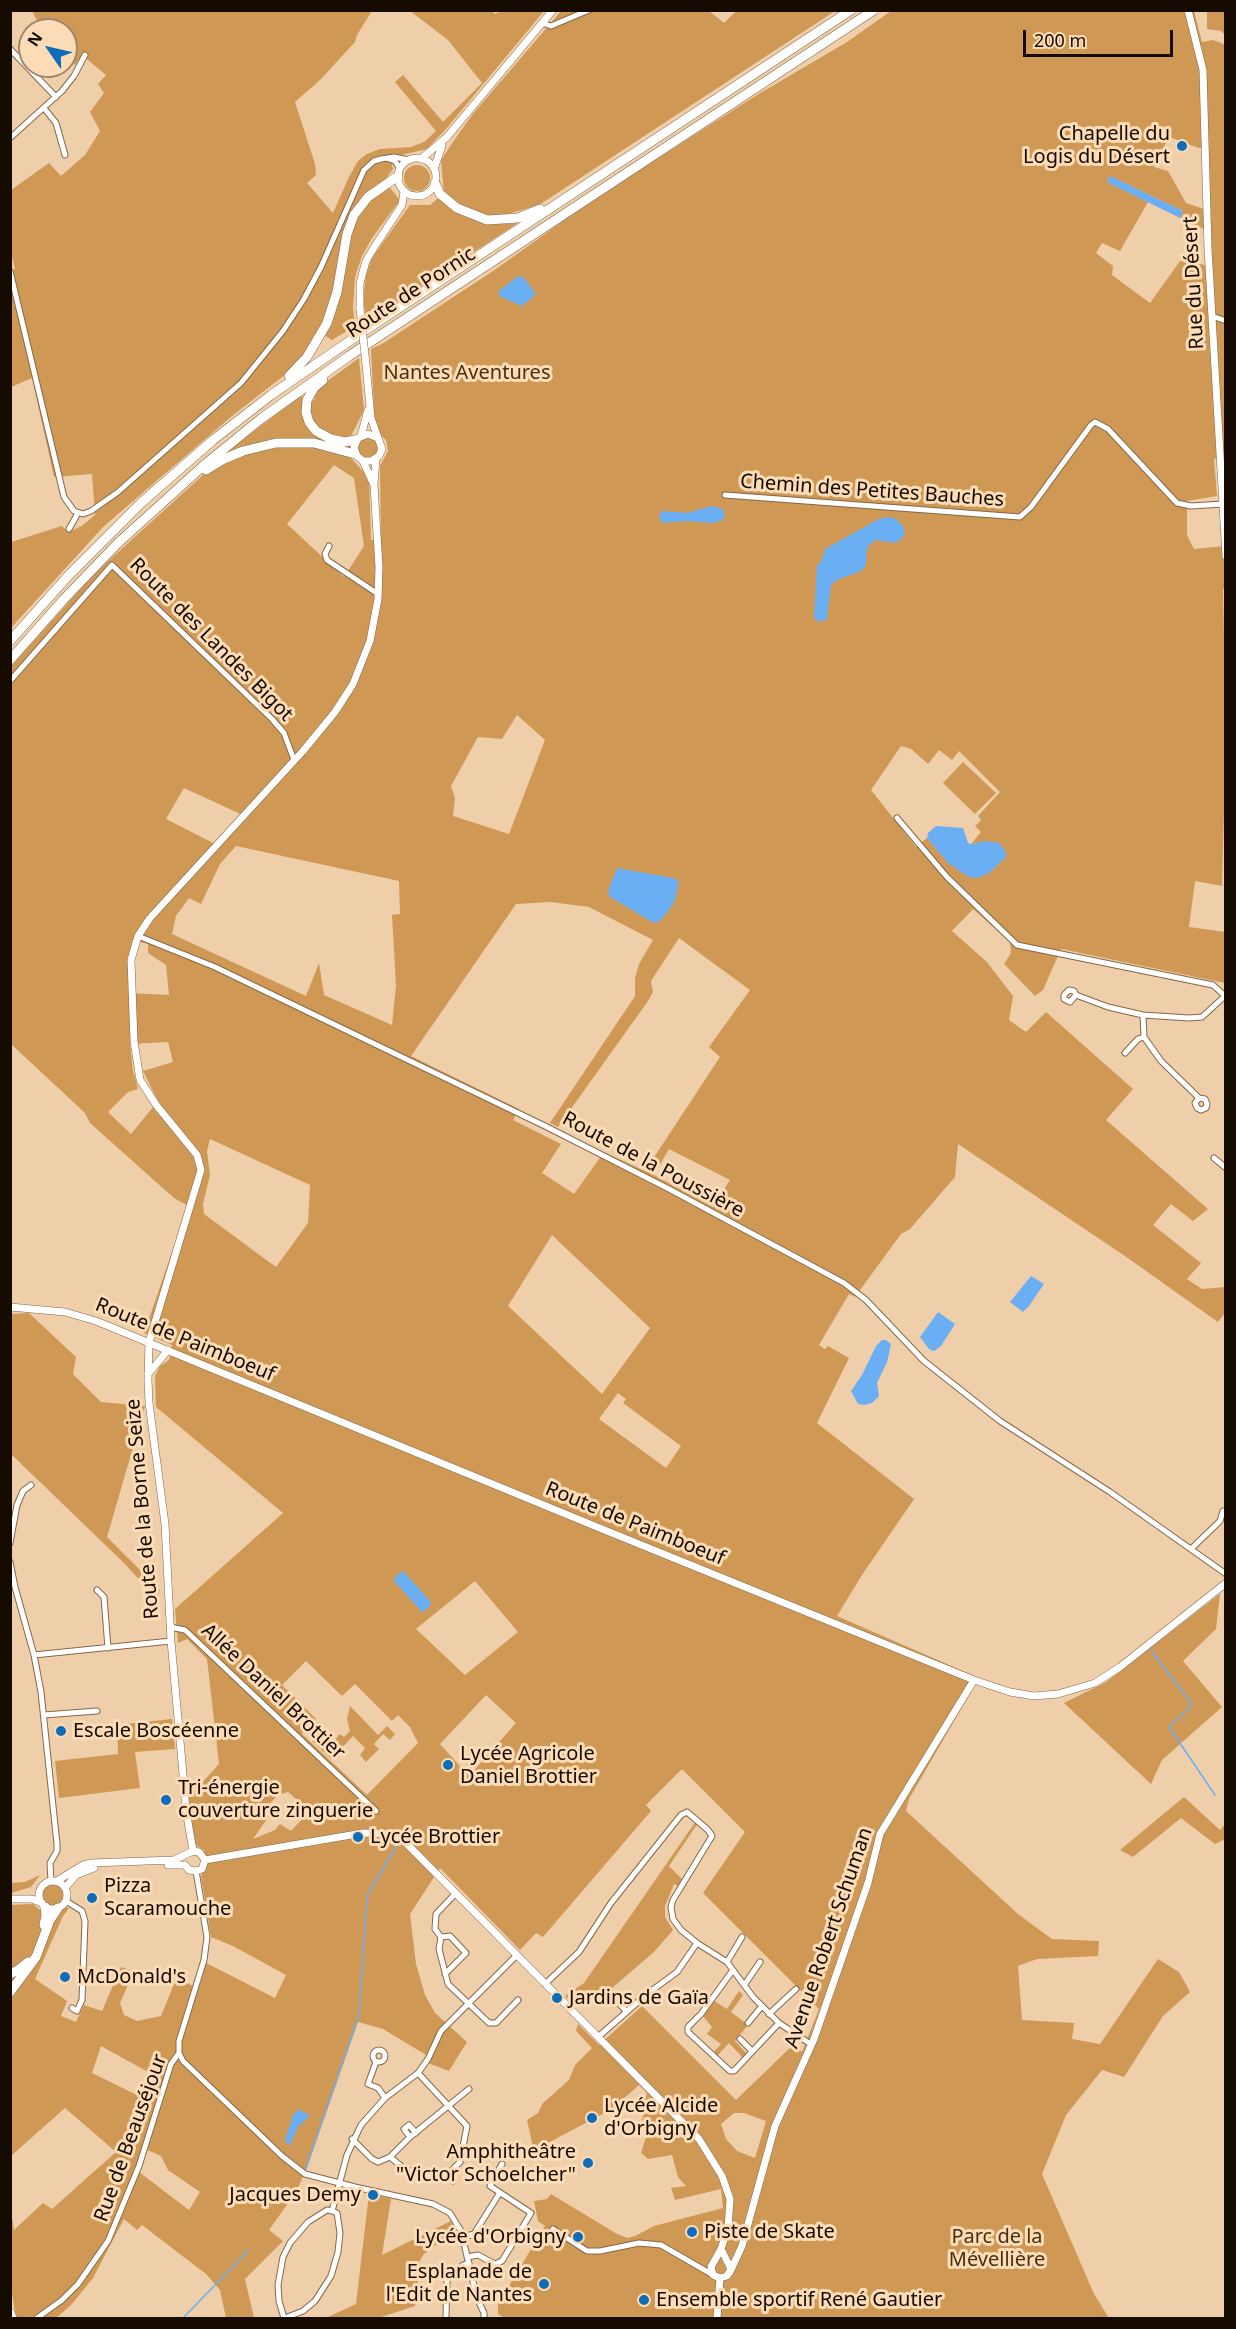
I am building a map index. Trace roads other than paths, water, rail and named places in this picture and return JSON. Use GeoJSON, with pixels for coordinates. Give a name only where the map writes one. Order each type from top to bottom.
{"type":"FeatureCollection","features":[{"type":"Feature","properties":{"kind":"highway","name":"Route de Pornic"},"geometry":{"type":"LineString","coordinates":[[10,641],[68,576],[141,503],[205,447],[271,395],[361,332],[851,10]]}},
{"type":"Feature","properties":{"kind":"highway","name":"Route de Pornic"},"geometry":{"type":"LineString","coordinates":[[10,660],[95,566],[188,479],[254,424],[358,350],[874,10]]}},
{"type":"Feature","properties":{"kind":"highway"},"geometry":{"type":"LineString","coordinates":[[271,395],[278,385],[300,366],[327,323],[337,292],[347,234],[354,214],[368,197],[399,172]]}},
{"type":"Feature","properties":{"kind":"highway"},"geometry":{"type":"LineString","coordinates":[[435,183],[440,194],[457,208],[487,220],[518,218],[553,201],[564,199]]}},
{"type":"Feature","properties":{"kind":"highway"},"geometry":{"type":"LineString","coordinates":[[358,350],[350,360],[314,388],[306,406],[308,419],[316,431],[344,442],[359,438]]}},
{"type":"Feature","properties":{"kind":"highway"},"geometry":{"type":"LineString","coordinates":[[188,479],[198,476],[224,459],[276,443],[314,443],[355,454]]}},
{"type":"Feature","properties":{"kind":"highway"},"geometry":{"type":"LineString","coordinates":[[10,1974],[23,1968],[30,1959],[45,1919],[43,1905]]}},
{"type":"Feature","properties":{"kind":"highway"},"geometry":{"type":"LineString","coordinates":[[10,1992],[36,1957],[50,1920],[58,1908]]}},
{"type":"Feature","properties":{"kind":"highway"},"geometry":{"type":"LineString","coordinates":[[10,2313],[12,2319]]}},
{"type":"Feature","properties":{"kind":"street"},"geometry":{"type":"LineString","coordinates":[[422,159],[447,137],[553,10]]}},
{"type":"Feature","properties":{"kind":"street"},"geometry":{"type":"LineString","coordinates":[[542,23],[551,26],[589,10]]}},
{"type":"Feature","properties":{"kind":"street","name":"Rue du Désert"},"geometry":{"type":"LineString","coordinates":[[1188,10],[1203,70],[1203,142],[1226,556]]}},
{"type":"Feature","properties":{"kind":"street"},"geometry":{"type":"LineString","coordinates":[[10,49],[56,97]]}},
{"type":"Feature","properties":{"kind":"street"},"geometry":{"type":"LineString","coordinates":[[10,138],[56,97],[74,76],[85,55]]}},
{"type":"Feature","properties":{"kind":"street"},"geometry":{"type":"LineString","coordinates":[[44,108],[56,123],[65,155]]}},
{"type":"Feature","properties":{"kind":"street"},"geometry":{"type":"LineString","coordinates":[[396,215],[417,196],[428,193],[435,183],[434,169],[437,156],[447,137]]}},
{"type":"Feature","properties":{"kind":"street"},"geometry":{"type":"LineString","coordinates":[[10,271],[64,497],[69,506],[78,513],[91,511],[118,492],[241,382],[277,339],[321,267],[364,170],[374,161],[394,157],[409,160],[422,159],[430,163],[434,169]]}},
{"type":"Feature","properties":{"kind":"street"},"geometry":{"type":"LineString","coordinates":[[149,1342],[201,1170],[196,1155],[145,1089],[137,1070],[131,1007],[131,960],[138,936],[158,909],[335,712],[353,684],[370,641],[378,594],[374,485],[376,459],[381,449],[369,405],[360,309],[360,283],[366,261],[405,198],[404,191],[399,184],[399,172],[395,161],[387,158]]}},
{"type":"Feature","properties":{"kind":"street"},"geometry":{"type":"LineString","coordinates":[[399,172],[409,160]]}},
{"type":"Feature","properties":{"kind":"street"},"geometry":{"type":"LineString","coordinates":[[404,191],[417,196]]}},
{"type":"Feature","properties":{"kind":"street"},"geometry":{"type":"LineString","coordinates":[[1212,316],[1226,321]]}},
{"type":"Feature","properties":{"kind":"street"},"geometry":{"type":"LineString","coordinates":[[369,405],[354,447],[355,454],[363,461],[374,485]]}},
{"type":"Feature","properties":{"kind":"street","name":"Chemin des Petites Bauches"},"geometry":{"type":"LineString","coordinates":[[725,495],[1020,517],[1095,422],[1108,429],[1177,503],[1191,507],[1223,504]]}},
{"type":"Feature","properties":{"kind":"street"},"geometry":{"type":"LineString","coordinates":[[359,438],[368,434],[378,438]]}},
{"type":"Feature","properties":{"kind":"street"},"geometry":{"type":"LineString","coordinates":[[363,461],[376,459]]}},
{"type":"Feature","properties":{"kind":"street"},"geometry":{"type":"LineString","coordinates":[[69,529],[78,513]]}},
{"type":"Feature","properties":{"kind":"street"},"geometry":{"type":"LineString","coordinates":[[329,546],[325,554],[327,560],[378,594]]}},
{"type":"Feature","properties":{"kind":"street","name":"Route des Landes Bigot"},"geometry":{"type":"LineString","coordinates":[[10,681],[112,565],[272,719],[284,734],[294,760]]}},
{"type":"Feature","properties":{"kind":"street"},"geometry":{"type":"LineString","coordinates":[[897,818],[947,878],[1017,945],[1214,985],[1225,995],[1205,1014],[1197,1018],[1143,1015],[1108,1007],[1076,995]]}},
{"type":"Feature","properties":{"kind":"street","name":"Route de la Poussière"},"geometry":{"type":"LineString","coordinates":[[138,936],[215,967],[548,1126],[844,1283],[865,1299],[924,1361],[1014,1432],[1110,1492],[1226,1575]]}},
{"type":"Feature","properties":{"kind":"street"},"geometry":{"type":"LineString","coordinates":[[1143,1015],[1144,1037],[1161,1060],[1199,1098]]}},
{"type":"Feature","properties":{"kind":"street"},"geometry":{"type":"LineString","coordinates":[[1125,1053],[1138,1039],[1144,1037]]}},
{"type":"Feature","properties":{"kind":"street"},"geometry":{"type":"LineString","coordinates":[[1214,1158],[1226,1168]]}},
{"type":"Feature","properties":{"kind":"street","name":"Route de Paimboeuf"},"geometry":{"type":"LineString","coordinates":[[10,1307],[47,1309],[80,1316],[149,1342],[974,1680],[1010,1692],[1034,1696],[1058,1695],[1088,1685],[1120,1667],[1226,1583]]}},
{"type":"Feature","properties":{"kind":"street","name":"Route de la Borne Seize"},"geometry":{"type":"LineString","coordinates":[[149,1342],[149,1403],[165,1524],[171,1641],[189,1853]]}},
{"type":"Feature","properties":{"kind":"street"},"geometry":{"type":"LineString","coordinates":[[148,1374],[168,1350]]}},
{"type":"Feature","properties":{"kind":"street"},"geometry":{"type":"LineString","coordinates":[[10,1544],[17,1505],[23,1491],[31,1485]]}},
{"type":"Feature","properties":{"kind":"street"},"geometry":{"type":"LineString","coordinates":[[1191,1549],[1220,1521],[1222,1511]]}},
{"type":"Feature","properties":{"kind":"street"},"geometry":{"type":"LineString","coordinates":[[10,1562],[34,1655],[44,1715],[57,1844],[57,1851],[50,1865],[54,1881],[65,1888]]}},
{"type":"Feature","properties":{"kind":"street"},"geometry":{"type":"LineString","coordinates":[[97,1590],[104,1597],[108,1648]]}},
{"type":"Feature","properties":{"kind":"street","name":"Allée Daniel Brottier"},"geometry":{"type":"LineString","coordinates":[[170,1627],[185,1630],[376,1811]]}},
{"type":"Feature","properties":{"kind":"street"},"geometry":{"type":"LineString","coordinates":[[34,1655],[171,1641]]}},
{"type":"Feature","properties":{"kind":"street","name":"Avenue Robert Schuman"},"geometry":{"type":"LineString","coordinates":[[730,2272],[748,2227],[775,2126],[812,2045],[868,1883],[880,1834],[974,1680]]}},
{"type":"Feature","properties":{"kind":"street"},"geometry":{"type":"LineString","coordinates":[[44,1715],[97,1711]]}},
{"type":"Feature","properties":{"kind":"street"},"geometry":{"type":"LineString","coordinates":[[545,1984],[579,1952],[616,1896],[681,1815],[687,1812],[712,1836],[673,1900],[671,1914],[681,1930],[727,1962],[769,2014],[812,2045]]}},
{"type":"Feature","properties":{"kind":"street"},"geometry":{"type":"LineString","coordinates":[[204,1860],[363,1833],[394,1835],[406,1843],[690,2129],[715,2163],[722,2176],[729,2199],[728,2228],[711,2270],[717,2277],[717,2319]]}},
{"type":"Feature","properties":{"kind":"street"},"geometry":{"type":"LineString","coordinates":[[184,1865],[189,1853]]}},
{"type":"Feature","properties":{"kind":"street"},"geometry":{"type":"LineString","coordinates":[[14,1898],[88,1864],[174,1860],[189,1853],[202,1854],[204,1860],[204,1866],[196,1871],[189,1870],[184,1865],[93,1868],[76,1875],[65,1888],[66,1901]]}},
{"type":"Feature","properties":{"kind":"street","name":"Rue de Beauséjour"},"geometry":{"type":"LineString","coordinates":[[37,2319],[78,2284],[103,2250],[139,2166],[171,2064],[179,2053],[181,2032],[206,1949],[206,1923],[196,1871]]}},
{"type":"Feature","properties":{"kind":"street"},"geometry":{"type":"LineString","coordinates":[[40,1888],[39,1896],[43,1905]]}},
{"type":"Feature","properties":{"kind":"street"},"geometry":{"type":"LineString","coordinates":[[456,1893],[436,1914],[435,1929],[441,1937],[439,1949],[448,1984],[489,2023],[496,2023],[518,2000]]}},
{"type":"Feature","properties":{"kind":"street"},"geometry":{"type":"LineString","coordinates":[[14,1898],[32,1899],[43,1905],[58,1908],[66,1901]]}},
{"type":"Feature","properties":{"kind":"street"},"geometry":{"type":"LineString","coordinates":[[66,1901],[82,1911],[84,1921],[82,2000],[77,2011],[72,2008]]}},
{"type":"Feature","properties":{"kind":"street"},"geometry":{"type":"LineString","coordinates":[[441,1937],[450,1936],[466,1953],[445,1974]]}},
{"type":"Feature","properties":{"kind":"street"},"geometry":{"type":"LineString","coordinates":[[727,1962],[742,1937]]}},
{"type":"Feature","properties":{"kind":"street"},"geometry":{"type":"LineString","coordinates":[[598,2037],[677,1972],[698,1943]]}},
{"type":"Feature","properties":{"kind":"street"},"geometry":{"type":"LineString","coordinates":[[332,2211],[352,2139],[367,2116],[385,2098],[418,2073],[428,2059],[441,2031],[517,1955]]}},
{"type":"Feature","properties":{"kind":"street"},"geometry":{"type":"LineString","coordinates":[[744,1984],[760,1962]]}},
{"type":"Feature","properties":{"kind":"street"},"geometry":{"type":"LineString","coordinates":[[733,1970],[701,2014],[688,2027],[688,2032],[730,2071],[734,2071],[779,2023]]}},
{"type":"Feature","properties":{"kind":"street"},"geometry":{"type":"LineString","coordinates":[[769,2014],[796,1989]]}},
{"type":"Feature","properties":{"kind":"street"},"geometry":{"type":"LineString","coordinates":[[612,1996],[627,2012]]}},
{"type":"Feature","properties":{"kind":"street"},"geometry":{"type":"LineString","coordinates":[[748,2023],[762,2006]]}},
{"type":"Feature","properties":{"kind":"street"},"geometry":{"type":"LineString","coordinates":[[740,2039],[752,2051]]}},
{"type":"Feature","properties":{"kind":"street"},"geometry":{"type":"LineString","coordinates":[[179,2053],[190,2069],[305,2174],[442,2207],[455,2219],[463,2237],[484,2319]]}},
{"type":"Feature","properties":{"kind":"street"},"geometry":{"type":"LineString","coordinates":[[376,2062],[368,2084],[378,2088],[385,2098]]}},
{"type":"Feature","properties":{"kind":"street"},"geometry":{"type":"LineString","coordinates":[[390,2157],[406,2170],[435,2177],[450,2172],[460,2162],[467,2131],[463,2120],[448,2107],[418,2073]]}},
{"type":"Feature","properties":{"kind":"street"},"geometry":{"type":"LineString","coordinates":[[352,2139],[378,2162],[390,2157],[470,2089]]}},
{"type":"Feature","properties":{"kind":"street"},"geometry":{"type":"LineString","coordinates":[[410,2138],[404,2129],[409,2125],[416,2133]]}},
{"type":"Feature","properties":{"kind":"street"},"geometry":{"type":"LineString","coordinates":[[446,2316],[447,2280],[468,2260],[478,2255],[495,2264],[502,2261],[531,2213],[499,2193],[490,2183],[502,2164]]}},
{"type":"Feature","properties":{"kind":"street"},"geometry":{"type":"LineString","coordinates":[[450,2172],[453,2181]]}},
{"type":"Feature","properties":{"kind":"street"},"geometry":{"type":"LineString","coordinates":[[463,2237],[474,2234],[499,2193]]}},
{"type":"Feature","properties":{"kind":"street"},"geometry":{"type":"LineString","coordinates":[[327,2210],[332,2211],[337,2213],[340,2233],[338,2252],[331,2276],[315,2301],[303,2311],[284,2319],[278,2285],[283,2257],[290,2243],[308,2222],[327,2210]]}},
{"type":"Feature","properties":{"kind":"street"},"geometry":{"type":"LineString","coordinates":[[553,2229],[587,2251],[600,2251],[639,2242],[652,2243],[667,2248],[685,2261],[717,2277]]}},
{"type":"Feature","properties":{"kind":"street"},"geometry":{"type":"LineString","coordinates":[[717,2277],[730,2272],[730,2266],[721,2249]]}},
{"type":"Feature","properties":{"kind":"street"},"geometry":{"type":"LineString","coordinates":[[701,2267],[738,2256]]}},
{"type":"Feature","properties":{"kind":"water"},"geometry":{"type":"Polygon","coordinates":[[[1110,176],[1183,211],[1180,218],[1107,182],[1110,176]]]}},
{"type":"Feature","properties":{"kind":"water"},"geometry":{"type":"Polygon","coordinates":[[[518,276],[524,278],[535,293],[522,306],[501,297],[498,292],[518,276]]]}},
{"type":"Feature","properties":{"kind":"water"},"geometry":{"type":"Polygon","coordinates":[[[712,506],[724,510],[724,519],[714,523],[685,521],[663,523],[659,518],[661,511],[688,513],[712,506]]]}},
{"type":"Feature","properties":{"kind":"water"},"geometry":{"type":"Polygon","coordinates":[[[887,517],[895,518],[902,525],[905,533],[902,538],[896,543],[876,540],[870,544],[867,549],[866,565],[861,571],[837,580],[831,585],[827,617],[825,621],[817,621],[814,618],[817,565],[821,562],[825,549],[877,520],[887,517]]]}},
{"type":"Feature","properties":{"kind":"water"},"geometry":{"type":"Polygon","coordinates":[[[936,826],[963,828],[968,843],[971,844],[986,841],[999,843],[1006,852],[1006,857],[988,874],[977,878],[969,877],[948,863],[927,838],[928,833],[936,826]]]}},
{"type":"Feature","properties":{"kind":"water"},"geometry":{"type":"Polygon","coordinates":[[[617,868],[673,878],[679,882],[674,903],[662,919],[657,923],[652,922],[610,897],[608,891],[617,868]]]}},
{"type":"Feature","properties":{"kind":"water"},"geometry":{"type":"Polygon","coordinates":[[[1031,1276],[1044,1284],[1023,1312],[1010,1302],[1031,1276]]]}},
{"type":"Feature","properties":{"kind":"water"},"geometry":{"type":"Polygon","coordinates":[[[938,1312],[955,1324],[941,1346],[934,1351],[929,1349],[920,1337],[938,1312]]]}},
{"type":"Feature","properties":{"kind":"water"},"geometry":{"type":"Polygon","coordinates":[[[882,1340],[891,1344],[887,1362],[877,1383],[879,1396],[872,1403],[858,1404],[851,1391],[862,1375],[876,1346],[882,1340]]]}},
{"type":"Feature","properties":{"kind":"water"},"geometry":{"type":"Polygon","coordinates":[[[403,1571],[430,1601],[431,1604],[426,1610],[422,1612],[394,1581],[396,1576],[403,1571]]]}},
{"type":"Feature","properties":{"kind":"water"},"geometry":{"type":"Polygon","coordinates":[[[299,2110],[310,2115],[297,2128],[290,2145],[285,2142],[286,2137],[294,2113],[299,2110]]]}},
{"type":"Feature","properties":{"kind":"waterway"},"geometry":{"type":"LineString","coordinates":[[1151,1650],[1192,1705],[1169,1727],[1215,1795]]}},
{"type":"Feature","properties":{"kind":"waterway"},"geometry":{"type":"LineString","coordinates":[[305,2170],[359,2015],[367,1896],[396,1847]]}},
{"type":"Feature","properties":{"kind":"waterway"},"geometry":{"type":"LineString","coordinates":[[183,2318],[249,2250]]}},
{"type":"Feature","properties":{"kind":"place","name":"Chapelle du Logis du Désert"},"geometry":{"type":"Point","coordinates":[1182,146]}},
{"type":"Feature","properties":{"kind":"place","name":"Escale Boscéenne"},"geometry":{"type":"Point","coordinates":[61,1731]}},
{"type":"Feature","properties":{"kind":"place","name":"Lycée Agricole Daniel Brottier"},"geometry":{"type":"Point","coordinates":[448,1765]}},
{"type":"Feature","properties":{"kind":"place","name":"Tri-énergie couverture zinguerie"},"geometry":{"type":"Point","coordinates":[166,1800]}},
{"type":"Feature","properties":{"kind":"place","name":"Lycée Brottier"},"geometry":{"type":"Point","coordinates":[358,1837]}},
{"type":"Feature","properties":{"kind":"place","name":"Pizza Scaramouche"},"geometry":{"type":"Point","coordinates":[92,1898]}},
{"type":"Feature","properties":{"kind":"place","name":"McDonald's"},"geometry":{"type":"Point","coordinates":[65,1977]}},
{"type":"Feature","properties":{"kind":"place","name":"Jardins de Gaïa"},"geometry":{"type":"Point","coordinates":[557,1998]}},
{"type":"Feature","properties":{"kind":"place","name":"Lycée Alcide d'Orbigny"},"geometry":{"type":"Point","coordinates":[592,2118]}},
{"type":"Feature","properties":{"kind":"place","name":"Amphitheâtre \"Victor Schoelcher\""},"geometry":{"type":"Point","coordinates":[588,2163]}},
{"type":"Feature","properties":{"kind":"place","name":"Jacques Demy"},"geometry":{"type":"Point","coordinates":[373,2195]}},
{"type":"Feature","properties":{"kind":"place","name":"Piste de Skate"},"geometry":{"type":"Point","coordinates":[692,2232]}},
{"type":"Feature","properties":{"kind":"place","name":"Lycée d'Orbigny"},"geometry":{"type":"Point","coordinates":[578,2237]}},
{"type":"Feature","properties":{"kind":"place","name":"Esplanade de l'Edit de Nantes"},"geometry":{"type":"Point","coordinates":[544,2284]}},
{"type":"Feature","properties":{"kind":"place","name":"Ensemble sportif René Gautier"},"geometry":{"type":"Point","coordinates":[644,2300]}},
{"type":"Feature","properties":{"kind":"park label","name":"Nantes Aventures"},"geometry":{"type":"Point","coordinates":[467,373]}},
{"type":"Feature","properties":{"kind":"park label","name":"Parc de la Mévellière"},"geometry":{"type":"Point","coordinates":[997,2248]}}]}
